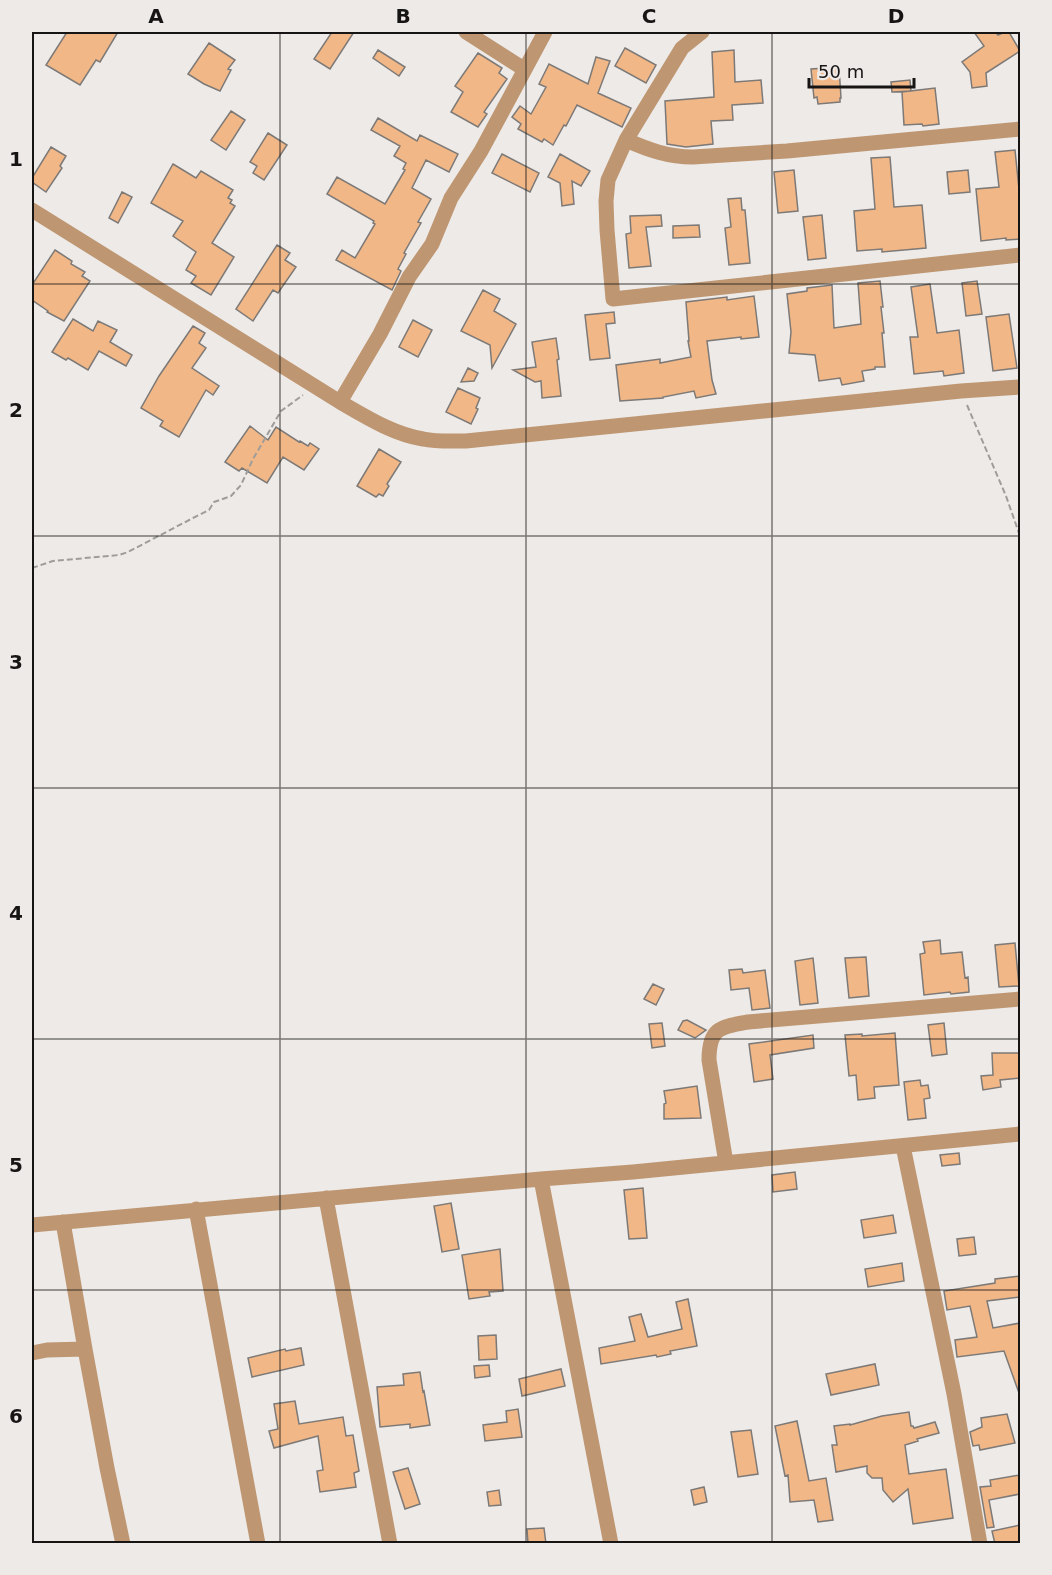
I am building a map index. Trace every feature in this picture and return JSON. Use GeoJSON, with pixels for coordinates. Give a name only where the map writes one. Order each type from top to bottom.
{"type":"FeatureCollection","features":[{"type":"Feature","properties":{"kind":"street"},"geometry":{"type":"LineString","coordinates":[[466,32],[524,69]]}},
{"type":"Feature","properties":{"kind":"street"},"geometry":{"type":"LineString","coordinates":[[340,402],[380,334],[409,278],[432,244],[451,198],[481,151],[545,32]]}},
{"type":"Feature","properties":{"kind":"street"},"geometry":{"type":"LineString","coordinates":[[702,32],[682,48],[626,140],[608,180],[607,230],[614,298],[1020,255]]}},
{"type":"Feature","properties":{"kind":"street"},"geometry":{"type":"LineString","coordinates":[[626,140],[661,154],[693,157],[787,151],[1020,129]]}},
{"type":"Feature","properties":{"kind":"street"},"geometry":{"type":"LineString","coordinates":[[32,210],[340,402],[373,420],[424,440],[466,441],[1020,387]]}},
{"type":"Feature","properties":{"kind":"street"},"geometry":{"type":"LineString","coordinates":[[726,1163],[709,1060],[709,1047],[713,1036],[720,1029],[748,1022],[1020,999]]}},
{"type":"Feature","properties":{"kind":"street"},"geometry":{"type":"LineString","coordinates":[[32,1225],[633,1172],[1020,1134]]}},
{"type":"Feature","properties":{"kind":"street"},"geometry":{"type":"LineString","coordinates":[[903,1146],[954,1394],[980,1544]]}},
{"type":"Feature","properties":{"kind":"street"},"geometry":{"type":"LineString","coordinates":[[541,1179],[611,1544]]}},
{"type":"Feature","properties":{"kind":"street"},"geometry":{"type":"LineString","coordinates":[[326,1198],[390,1544]]}},
{"type":"Feature","properties":{"kind":"street"},"geometry":{"type":"LineString","coordinates":[[196,1209],[258,1544]]}},
{"type":"Feature","properties":{"kind":"street"},"geometry":{"type":"LineString","coordinates":[[63,1222],[123,1544]]}},
{"type":"Feature","properties":{"kind":"street"},"geometry":{"type":"LineString","coordinates":[[32,1353],[55,1349],[86,1349]]}},
{"type":"Feature","properties":{"kind":"path"},"geometry":{"type":"LineString","coordinates":[[32,568],[53,561],[119,555],[209,510],[214,502],[231,496],[241,485],[253,459],[281,411],[315,387]]}},
{"type":"Feature","properties":{"kind":"path"},"geometry":{"type":"LineString","coordinates":[[961,392],[1006,496],[1020,536]]}},
{"type":"Feature","properties":{"kind":"building"},"geometry":{"type":"Polygon","coordinates":[[[67,32],[118,32],[100,62],[96,60],[80,85],[46,65],[67,32]]]}},
{"type":"Feature","properties":{"kind":"building"},"geometry":{"type":"Polygon","coordinates":[[[332,32],[354,32],[330,69],[314,59],[332,32]]]}},
{"type":"Feature","properties":{"kind":"building"},"geometry":{"type":"Polygon","coordinates":[[[974,32],[995,32],[998,35],[1009,32],[1020,51],[986,73],[987,86],[972,88],[970,72],[962,62],[984,46],[974,32]]]}},
{"type":"Feature","properties":{"kind":"building"},"geometry":{"type":"Polygon","coordinates":[[[209,43],[235,60],[228,69],[231,70],[220,91],[188,74],[209,43]]]}},
{"type":"Feature","properties":{"kind":"building"},"geometry":{"type":"Polygon","coordinates":[[[625,48],[656,65],[646,83],[615,66],[625,48]]]}},
{"type":"Feature","properties":{"kind":"building"},"geometry":{"type":"Polygon","coordinates":[[[378,50],[405,67],[399,76],[373,58],[378,50]]]}},
{"type":"Feature","properties":{"kind":"building"},"geometry":{"type":"Polygon","coordinates":[[[734,50],[735,82],[761,80],[763,103],[732,105],[733,120],[711,121],[713,144],[686,147],[667,144],[665,101],[714,97],[712,52],[734,50]]]}},
{"type":"Feature","properties":{"kind":"building"},"geometry":{"type":"Polygon","coordinates":[[[478,53],[502,68],[499,73],[507,79],[484,112],[487,114],[478,127],[451,112],[463,92],[455,86],[478,53]]]}},
{"type":"Feature","properties":{"kind":"building"},"geometry":{"type":"Polygon","coordinates":[[[596,57],[610,61],[598,93],[631,108],[622,127],[577,105],[553,145],[544,139],[542,142],[518,129],[521,124],[512,117],[520,106],[531,114],[546,87],[539,84],[549,64],[588,84],[596,57]]]}},
{"type":"Feature","properties":{"kind":"building"},"geometry":{"type":"Polygon","coordinates":[[[839,67],[840,102],[818,104],[817,97],[814,98],[811,69],[839,67]]]}},
{"type":"Feature","properties":{"kind":"building"},"geometry":{"type":"Polygon","coordinates":[[[910,80],[911,91],[892,92],[891,82],[910,80]]]}},
{"type":"Feature","properties":{"kind":"building"},"geometry":{"type":"Polygon","coordinates":[[[935,88],[939,124],[904,125],[902,92],[935,88]]]}},
{"type":"Feature","properties":{"kind":"building"},"geometry":{"type":"Polygon","coordinates":[[[231,111],[245,120],[226,150],[211,140],[231,111]]]}},
{"type":"Feature","properties":{"kind":"building"},"geometry":{"type":"Polygon","coordinates":[[[378,118],[417,141],[420,135],[458,154],[449,172],[426,160],[412,188],[431,199],[404,253],[406,254],[398,269],[401,271],[392,290],[336,260],[342,250],[355,258],[375,224],[374,221],[327,194],[337,177],[385,204],[405,170],[403,169],[406,163],[394,156],[400,146],[371,130],[378,118]]]}},
{"type":"Feature","properties":{"kind":"building"},"geometry":{"type":"Polygon","coordinates":[[[268,133],[287,145],[264,180],[253,173],[257,166],[250,162],[268,133]]]}},
{"type":"Feature","properties":{"kind":"building"},"geometry":{"type":"Polygon","coordinates":[[[51,147],[66,156],[60,166],[62,168],[46,192],[32,182],[32,178],[51,147]]]}},
{"type":"Feature","properties":{"kind":"building"},"geometry":{"type":"Polygon","coordinates":[[[1015,150],[1020,199],[1020,239],[981,241],[976,189],[999,187],[995,152],[1015,150]]]}},
{"type":"Feature","properties":{"kind":"building"},"geometry":{"type":"Polygon","coordinates":[[[502,154],[539,173],[530,192],[492,173],[502,154]]]}},
{"type":"Feature","properties":{"kind":"building"},"geometry":{"type":"Polygon","coordinates":[[[560,154],[590,171],[581,186],[572,181],[574,204],[562,206],[560,183],[548,177],[560,154]]]}},
{"type":"Feature","properties":{"kind":"building"},"geometry":{"type":"Polygon","coordinates":[[[890,157],[894,207],[922,205],[926,248],[882,252],[882,249],[857,251],[854,211],[875,209],[871,158],[890,157]]]}},
{"type":"Feature","properties":{"kind":"building"},"geometry":{"type":"Polygon","coordinates":[[[173,164],[196,178],[201,171],[233,190],[228,198],[235,206],[212,243],[234,257],[211,295],[191,283],[196,276],[186,270],[196,252],[173,236],[183,221],[151,203],[173,164]]]}},
{"type":"Feature","properties":{"kind":"building"},"geometry":{"type":"Polygon","coordinates":[[[794,170],[798,211],[778,213],[774,172],[794,170]]]}},
{"type":"Feature","properties":{"kind":"building"},"geometry":{"type":"Polygon","coordinates":[[[968,170],[970,192],[949,194],[947,172],[968,170]]]}},
{"type":"Feature","properties":{"kind":"building"},"geometry":{"type":"Polygon","coordinates":[[[122,192],[132,197],[118,223],[109,218],[122,192]]]}},
{"type":"Feature","properties":{"kind":"building"},"geometry":{"type":"Polygon","coordinates":[[[741,198],[742,210],[745,210],[750,263],[729,265],[725,228],[731,227],[728,199],[741,198]]]}},
{"type":"Feature","properties":{"kind":"building"},"geometry":{"type":"Polygon","coordinates":[[[661,215],[662,226],[646,227],[651,266],[629,268],[626,234],[631,233],[630,216],[661,215]]]}},
{"type":"Feature","properties":{"kind":"building"},"geometry":{"type":"Polygon","coordinates":[[[822,215],[826,258],[808,260],[803,217],[822,215]]]}},
{"type":"Feature","properties":{"kind":"building"},"geometry":{"type":"Polygon","coordinates":[[[699,225],[700,237],[673,238],[673,226],[699,225]]]}},
{"type":"Feature","properties":{"kind":"building"},"geometry":{"type":"Polygon","coordinates":[[[277,245],[290,253],[285,260],[296,267],[278,293],[273,290],[253,321],[236,309],[277,245]]]}},
{"type":"Feature","properties":{"kind":"building"},"geometry":{"type":"Polygon","coordinates":[[[55,250],[72,261],[71,264],[85,272],[82,276],[90,281],[64,321],[47,312],[32,300],[32,285],[55,250]]]}},
{"type":"Feature","properties":{"kind":"building"},"geometry":{"type":"Polygon","coordinates":[[[880,281],[885,367],[862,371],[864,381],[842,385],[840,378],[819,381],[815,355],[789,353],[791,332],[787,294],[807,291],[807,288],[832,285],[834,328],[861,324],[858,283],[880,281]]]}},
{"type":"Feature","properties":{"kind":"building"},"geometry":{"type":"Polygon","coordinates":[[[977,281],[982,314],[966,316],[962,283],[977,281]]]}},
{"type":"Feature","properties":{"kind":"building"},"geometry":{"type":"Polygon","coordinates":[[[930,284],[937,333],[959,330],[964,373],[944,376],[943,371],[914,374],[910,337],[918,337],[911,287],[930,284]]]}},
{"type":"Feature","properties":{"kind":"building"},"geometry":{"type":"Polygon","coordinates":[[[483,290],[500,299],[494,311],[516,324],[492,368],[490,345],[461,331],[483,290]]]}},
{"type":"Feature","properties":{"kind":"building"},"geometry":{"type":"Polygon","coordinates":[[[754,296],[759,337],[707,341],[716,394],[696,398],[694,391],[663,398],[620,401],[616,365],[660,359],[660,363],[691,357],[686,302],[754,296]]]}},
{"type":"Feature","properties":{"kind":"building"},"geometry":{"type":"Polygon","coordinates":[[[614,312],[615,323],[606,324],[610,358],[590,360],[585,315],[614,312]]]}},
{"type":"Feature","properties":{"kind":"building"},"geometry":{"type":"Polygon","coordinates":[[[1009,314],[1017,368],[993,371],[986,317],[1009,314]]]}},
{"type":"Feature","properties":{"kind":"building"},"geometry":{"type":"Polygon","coordinates":[[[73,319],[93,331],[98,321],[117,330],[110,342],[132,355],[126,366],[99,351],[88,370],[52,352],[73,319]]]}},
{"type":"Feature","properties":{"kind":"building"},"geometry":{"type":"Polygon","coordinates":[[[413,320],[432,330],[418,357],[399,347],[413,320]]]}},
{"type":"Feature","properties":{"kind":"building"},"geometry":{"type":"Polygon","coordinates":[[[193,326],[205,333],[199,343],[206,348],[192,368],[219,386],[213,395],[206,390],[179,437],[160,426],[163,421],[141,408],[159,376],[193,326]]]}},
{"type":"Feature","properties":{"kind":"building"},"geometry":{"type":"Polygon","coordinates":[[[556,338],[561,396],[542,398],[541,381],[535,382],[513,370],[536,367],[532,342],[556,338]]]}},
{"type":"Feature","properties":{"kind":"building"},"geometry":{"type":"Polygon","coordinates":[[[468,368],[478,373],[474,381],[461,382],[468,368]]]}},
{"type":"Feature","properties":{"kind":"building"},"geometry":{"type":"Polygon","coordinates":[[[458,388],[480,398],[471,424],[446,412],[458,388]]]}},
{"type":"Feature","properties":{"kind":"building"},"geometry":{"type":"Polygon","coordinates":[[[250,426],[268,440],[276,427],[299,442],[308,446],[310,443],[319,449],[304,470],[283,457],[267,483],[242,468],[239,471],[225,462],[250,426]]]}},
{"type":"Feature","properties":{"kind":"building"},"geometry":{"type":"Polygon","coordinates":[[[379,449],[401,462],[387,484],[389,486],[383,496],[379,494],[376,497],[357,486],[379,449]]]}},
{"type":"Feature","properties":{"kind":"building"},"geometry":{"type":"Polygon","coordinates":[[[940,940],[941,954],[962,952],[969,992],[924,995],[920,954],[925,953],[923,942],[940,940]]]}},
{"type":"Feature","properties":{"kind":"building"},"geometry":{"type":"Polygon","coordinates":[[[1015,943],[1019,986],[999,987],[995,945],[1015,943]]]}},
{"type":"Feature","properties":{"kind":"building"},"geometry":{"type":"Polygon","coordinates":[[[866,957],[869,996],[849,998],[845,958],[866,957]]]}},
{"type":"Feature","properties":{"kind":"building"},"geometry":{"type":"Polygon","coordinates":[[[813,958],[818,1003],[800,1005],[795,961],[813,958]]]}},
{"type":"Feature","properties":{"kind":"building"},"geometry":{"type":"Polygon","coordinates":[[[742,969],[743,973],[765,970],[770,1008],[752,1010],[749,988],[731,990],[729,970],[742,969]]]}},
{"type":"Feature","properties":{"kind":"building"},"geometry":{"type":"Polygon","coordinates":[[[653,984],[664,989],[656,1005],[644,999],[653,984]]]}},
{"type":"Feature","properties":{"kind":"building"},"geometry":{"type":"Polygon","coordinates":[[[687,1020],[706,1030],[695,1038],[678,1030],[683,1021],[687,1020]]]}},
{"type":"Feature","properties":{"kind":"building"},"geometry":{"type":"Polygon","coordinates":[[[662,1023],[665,1046],[652,1048],[649,1024],[662,1023]]]}},
{"type":"Feature","properties":{"kind":"building"},"geometry":{"type":"Polygon","coordinates":[[[944,1023],[947,1054],[932,1056],[928,1025],[944,1023]]]}},
{"type":"Feature","properties":{"kind":"building"},"geometry":{"type":"Polygon","coordinates":[[[895,1033],[899,1085],[874,1087],[875,1098],[858,1100],[856,1075],[849,1076],[845,1035],[895,1033]]]}},
{"type":"Feature","properties":{"kind":"building"},"geometry":{"type":"Polygon","coordinates":[[[813,1035],[814,1048],[770,1055],[773,1079],[754,1082],[749,1044],[813,1035]]]}},
{"type":"Feature","properties":{"kind":"building"},"geometry":{"type":"Polygon","coordinates":[[[992,1053],[1020,1053],[1020,1078],[1000,1080],[1001,1087],[983,1090],[981,1076],[993,1075],[992,1053]]]}},
{"type":"Feature","properties":{"kind":"building"},"geometry":{"type":"Polygon","coordinates":[[[920,1080],[921,1086],[928,1085],[930,1098],[924,1099],[926,1118],[908,1120],[904,1082],[920,1080]]]}},
{"type":"Feature","properties":{"kind":"building"},"geometry":{"type":"Polygon","coordinates":[[[697,1086],[701,1118],[664,1119],[664,1104],[666,1103],[664,1091],[697,1086]]]}},
{"type":"Feature","properties":{"kind":"building"},"geometry":{"type":"Polygon","coordinates":[[[959,1153],[960,1164],[942,1166],[940,1155],[959,1153]]]}},
{"type":"Feature","properties":{"kind":"building"},"geometry":{"type":"Polygon","coordinates":[[[795,1172],[797,1189],[773,1192],[772,1175],[795,1172]]]}},
{"type":"Feature","properties":{"kind":"building"},"geometry":{"type":"Polygon","coordinates":[[[643,1188],[647,1238],[629,1239],[624,1190],[643,1188]]]}},
{"type":"Feature","properties":{"kind":"building"},"geometry":{"type":"Polygon","coordinates":[[[451,1203],[459,1249],[442,1252],[434,1206],[451,1203]]]}},
{"type":"Feature","properties":{"kind":"building"},"geometry":{"type":"Polygon","coordinates":[[[893,1215],[896,1233],[864,1238],[861,1220],[893,1215]]]}},
{"type":"Feature","properties":{"kind":"building"},"geometry":{"type":"Polygon","coordinates":[[[974,1237],[976,1254],[959,1256],[957,1239],[974,1237]]]}},
{"type":"Feature","properties":{"kind":"building"},"geometry":{"type":"Polygon","coordinates":[[[500,1249],[503,1291],[489,1292],[490,1296],[469,1299],[462,1255],[500,1249]]]}},
{"type":"Feature","properties":{"kind":"building"},"geometry":{"type":"Polygon","coordinates":[[[902,1263],[904,1281],[868,1287],[865,1269],[902,1263]]]}},
{"type":"Feature","properties":{"kind":"building"},"geometry":{"type":"Polygon","coordinates":[[[1020,1276],[1020,1297],[987,1301],[993,1328],[1020,1323],[1019,1393],[1004,1351],[957,1357],[955,1340],[977,1337],[970,1306],[947,1310],[944,1291],[995,1283],[995,1279],[1020,1276]]]}},
{"type":"Feature","properties":{"kind":"building"},"geometry":{"type":"Polygon","coordinates":[[[688,1299],[697,1346],[670,1351],[671,1354],[657,1357],[656,1355],[601,1364],[599,1348],[635,1341],[629,1317],[641,1314],[648,1337],[682,1329],[676,1302],[688,1299]]]}},
{"type":"Feature","properties":{"kind":"building"},"geometry":{"type":"Polygon","coordinates":[[[496,1335],[497,1359],[479,1360],[478,1336],[496,1335]]]}},
{"type":"Feature","properties":{"kind":"building"},"geometry":{"type":"Polygon","coordinates":[[[301,1348],[304,1365],[252,1377],[248,1358],[285,1349],[286,1351],[301,1348]]]}},
{"type":"Feature","properties":{"kind":"building"},"geometry":{"type":"Polygon","coordinates":[[[875,1364],[879,1385],[831,1395],[826,1374],[875,1364]]]}},
{"type":"Feature","properties":{"kind":"building"},"geometry":{"type":"Polygon","coordinates":[[[489,1365],[490,1376],[475,1378],[474,1366],[489,1365]]]}},
{"type":"Feature","properties":{"kind":"building"},"geometry":{"type":"Polygon","coordinates":[[[561,1369],[565,1386],[522,1396],[519,1379],[561,1369]]]}},
{"type":"Feature","properties":{"kind":"building"},"geometry":{"type":"Polygon","coordinates":[[[420,1372],[430,1425],[410,1428],[410,1424],[380,1427],[377,1387],[404,1385],[403,1374],[420,1372]]]}},
{"type":"Feature","properties":{"kind":"building"},"geometry":{"type":"Polygon","coordinates":[[[295,1401],[299,1424],[343,1417],[346,1436],[353,1435],[359,1471],[354,1473],[356,1487],[320,1492],[317,1471],[323,1470],[318,1436],[274,1448],[269,1431],[278,1429],[274,1404],[295,1401]]]}},
{"type":"Feature","properties":{"kind":"building"},"geometry":{"type":"Polygon","coordinates":[[[518,1409],[522,1437],[485,1441],[483,1425],[507,1422],[506,1411],[518,1409]]]}},
{"type":"Feature","properties":{"kind":"building"},"geometry":{"type":"Polygon","coordinates":[[[909,1412],[911,1426],[914,1428],[935,1422],[939,1433],[905,1445],[909,1474],[946,1469],[953,1518],[913,1524],[908,1489],[893,1502],[883,1490],[882,1478],[872,1478],[867,1473],[867,1466],[836,1472],[832,1445],[837,1445],[834,1426],[850,1425],[882,1416],[909,1412]]]}},
{"type":"Feature","properties":{"kind":"building"},"geometry":{"type":"Polygon","coordinates":[[[1007,1414],[1015,1443],[980,1450],[979,1445],[973,1446],[970,1432],[982,1427],[981,1418],[1007,1414]]]}},
{"type":"Feature","properties":{"kind":"building"},"geometry":{"type":"Polygon","coordinates":[[[797,1421],[809,1481],[826,1478],[833,1520],[818,1522],[814,1500],[790,1502],[788,1475],[785,1476],[775,1426],[797,1421]]]}},
{"type":"Feature","properties":{"kind":"building"},"geometry":{"type":"Polygon","coordinates":[[[751,1430],[758,1474],[738,1477],[731,1432],[751,1430]]]}},
{"type":"Feature","properties":{"kind":"building"},"geometry":{"type":"Polygon","coordinates":[[[408,1468],[420,1504],[405,1509],[393,1472],[408,1468]]]}},
{"type":"Feature","properties":{"kind":"building"},"geometry":{"type":"Polygon","coordinates":[[[1020,1475],[1020,1494],[989,1500],[994,1527],[987,1528],[980,1487],[991,1486],[990,1480],[1020,1475]]]}},
{"type":"Feature","properties":{"kind":"building"},"geometry":{"type":"Polygon","coordinates":[[[704,1487],[707,1502],[694,1505],[691,1490],[704,1487]]]}},
{"type":"Feature","properties":{"kind":"building"},"geometry":{"type":"Polygon","coordinates":[[[499,1490],[501,1505],[489,1506],[487,1492],[499,1490]]]}},
{"type":"Feature","properties":{"kind":"building"},"geometry":{"type":"Polygon","coordinates":[[[1020,1525],[1020,1544],[995,1544],[992,1531],[1020,1525]]]}},
{"type":"Feature","properties":{"kind":"building"},"geometry":{"type":"Polygon","coordinates":[[[544,1528],[546,1544],[528,1544],[527,1529],[544,1528]]]}}]}
